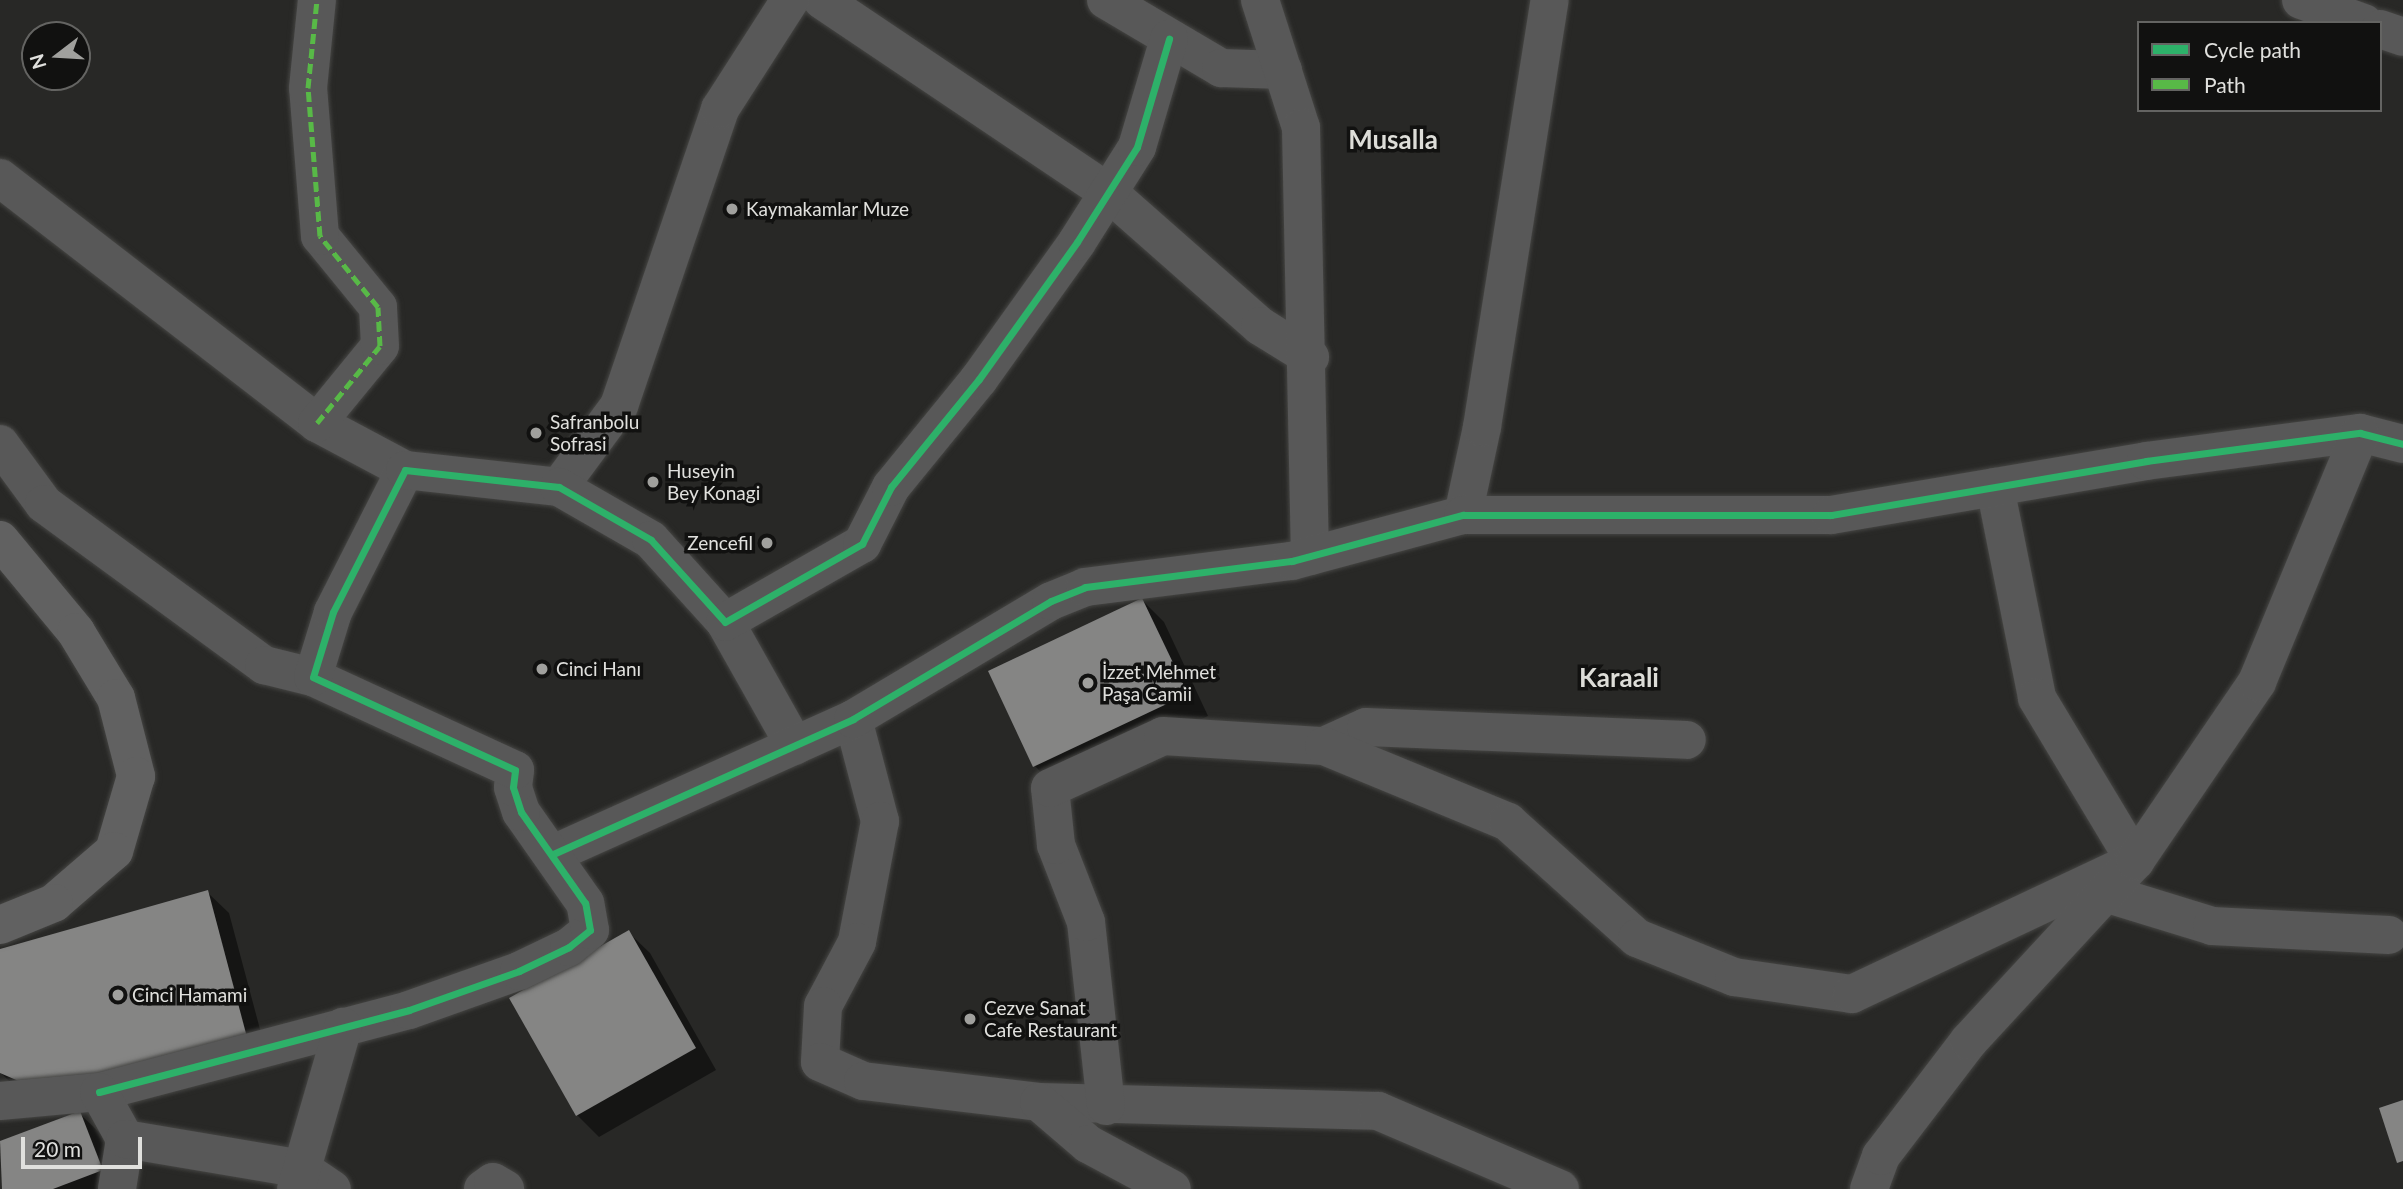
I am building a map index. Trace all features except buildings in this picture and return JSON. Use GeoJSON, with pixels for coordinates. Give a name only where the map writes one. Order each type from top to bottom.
{"type":"FeatureCollection","features":[{"type":"Feature","properties":{"kind":"main road"},"geometry":{"type":"LineString","coordinates":[[0,541],[76,632],[116,698],[136,776],[114,851],[54,903],[0,925]]}},
{"type":"Feature","properties":{"kind":"street"},"geometry":{"type":"LineString","coordinates":[[317,0],[308,88],[320,236],[378,307],[380,346],[317,423]]}},
{"type":"Feature","properties":{"kind":"street"},"geometry":{"type":"LineString","coordinates":[[559,487],[619,406],[720,109],[790,0]]}},
{"type":"Feature","properties":{"kind":"street"},"geometry":{"type":"LineString","coordinates":[[822,0],[1108,192],[1260,326],[1310,356]]}},
{"type":"Feature","properties":{"kind":"street"},"geometry":{"type":"LineString","coordinates":[[1106,0],[1221,68],[1283,70]]}},
{"type":"Feature","properties":{"kind":"street"},"geometry":{"type":"LineString","coordinates":[[1260,0],[1301,128],[1310,356],[1310,556]]}},
{"type":"Feature","properties":{"kind":"street"},"geometry":{"type":"LineString","coordinates":[[1463,515],[1482,427],[1550,0]]}},
{"type":"Feature","properties":{"kind":"street"},"geometry":{"type":"LineString","coordinates":[[2301,0],[2359,21]]}},
{"type":"Feature","properties":{"kind":"street"},"geometry":{"type":"LineString","coordinates":[[2382,30],[2403,37]]}},
{"type":"Feature","properties":{"kind":"street"},"geometry":{"type":"LineString","coordinates":[[725,622],[862,544],[891,487],[979,379],[1136,147],[1169,39]]}},
{"type":"Feature","properties":{"kind":"street"},"geometry":{"type":"LineString","coordinates":[[0,178],[317,423],[405,470],[559,487],[651,540],[725,622],[795,746]]}},
{"type":"Feature","properties":{"kind":"street"},"geometry":{"type":"LineString","coordinates":[[552,854],[853,719],[1051,601],[1085,587],[1310,556],[1463,515],[1831,515],[2146,461],[2360,433],[2403,444]]}},
{"type":"Feature","properties":{"kind":"street"},"geometry":{"type":"LineString","coordinates":[[1869,1189],[1881,1156],[1969,1041],[2135,861],[2257,682],[2360,433]]}},
{"type":"Feature","properties":{"kind":"street"},"geometry":{"type":"LineString","coordinates":[[0,444],[44,504],[264,665],[313,677],[515,770],[513,787],[521,812],[585,904],[590,930],[569,947],[519,971],[343,1027],[99,1092],[0,1101]]}},
{"type":"Feature","properties":{"kind":"street"},"geometry":{"type":"LineString","coordinates":[[313,677],[332,612],[405,470]]}},
{"type":"Feature","properties":{"kind":"street"},"geometry":{"type":"LineString","coordinates":[[1994,487],[2037,698],[2135,861]]}},
{"type":"Feature","properties":{"kind":"street"},"geometry":{"type":"LineString","coordinates":[[853,719],[880,821],[857,942],[822,1006],[820,1062],[863,1081],[1039,1102],[1378,1111],[1560,1189]]}},
{"type":"Feature","properties":{"kind":"street"},"geometry":{"type":"LineString","coordinates":[[1324,746],[1366,727],[1687,740]]}},
{"type":"Feature","properties":{"kind":"street"},"geometry":{"type":"LineString","coordinates":[[1106,1105],[1086,922],[1056,845],[1050,788],[1163,736],[1324,746],[1508,822],[1637,938],[1734,977],[1852,994],[2135,861]]}},
{"type":"Feature","properties":{"kind":"street"},"geometry":{"type":"LineString","coordinates":[[2105,893],[2212,926],[2389,935]]}},
{"type":"Feature","properties":{"kind":"street"},"geometry":{"type":"LineString","coordinates":[[125,1139],[310,1182],[343,1027]]}},
{"type":"Feature","properties":{"kind":"street"},"geometry":{"type":"LineString","coordinates":[[99,1092],[125,1139],[117,1189]]}},
{"type":"Feature","properties":{"kind":"street"},"geometry":{"type":"LineString","coordinates":[[1039,1102],[1088,1144],[1172,1189]]}},
{"type":"Feature","properties":{"kind":"street"},"geometry":{"type":"LineString","coordinates":[[483,1189],[493,1182],[505,1189]]}},
{"type":"Feature","properties":{"kind":"marked path"},"geometry":{"type":"LineString","coordinates":[[317,0],[308,88],[320,236],[378,307],[380,346],[317,423]]}},
{"type":"Feature","properties":{"kind":"cycle path"},"geometry":{"type":"LineString","coordinates":[[99,1092],[409,1010],[519,971],[569,947],[590,930],[585,903],[521,812],[513,787],[515,770],[313,677],[333,612],[405,470],[559,487],[651,540],[725,622],[862,544],[891,487],[979,379],[1077,242],[1137,147],[1169,39]]}},
{"type":"Feature","properties":{"kind":"cycle path"},"geometry":{"type":"LineString","coordinates":[[553,854],[853,719],[1051,601],[1085,587],[1292,561],[1463,515],[1831,515],[2146,461],[2360,433],[2403,444]]}},
{"type":"Feature","properties":{"kind":"place","name":"Kaymakamlar Muze"},"geometry":{"type":"Point","coordinates":[732,209]}},
{"type":"Feature","properties":{"kind":"place","name":"Safranbolu Sofrasi"},"geometry":{"type":"Point","coordinates":[536,433]}},
{"type":"Feature","properties":{"kind":"place","name":"Huseyin Bey Konagi"},"geometry":{"type":"Point","coordinates":[653,482]}},
{"type":"Feature","properties":{"kind":"place","name":"Zencefil"},"geometry":{"type":"Point","coordinates":[767,543]}},
{"type":"Feature","properties":{"kind":"place","name":"Cinci Hanı"},"geometry":{"type":"Point","coordinates":[542,669]}},
{"type":"Feature","properties":{"kind":"place","name":"İzzet Mehmet Paşa Camii"},"geometry":{"type":"Point","coordinates":[1088,683]}},
{"type":"Feature","properties":{"kind":"place","name":"Cinci Hamami"},"geometry":{"type":"Point","coordinates":[118,995]}},
{"type":"Feature","properties":{"kind":"place","name":"Cezve Sanat Cafe Restaurant"},"geometry":{"type":"Point","coordinates":[970,1019]}},
{"type":"Feature","properties":{"kind":"district","name":"Musalla"},"geometry":{"type":"Point","coordinates":[1393,140]}},
{"type":"Feature","properties":{"kind":"district","name":"Karaali"},"geometry":{"type":"Point","coordinates":[1619,678]}}]}
